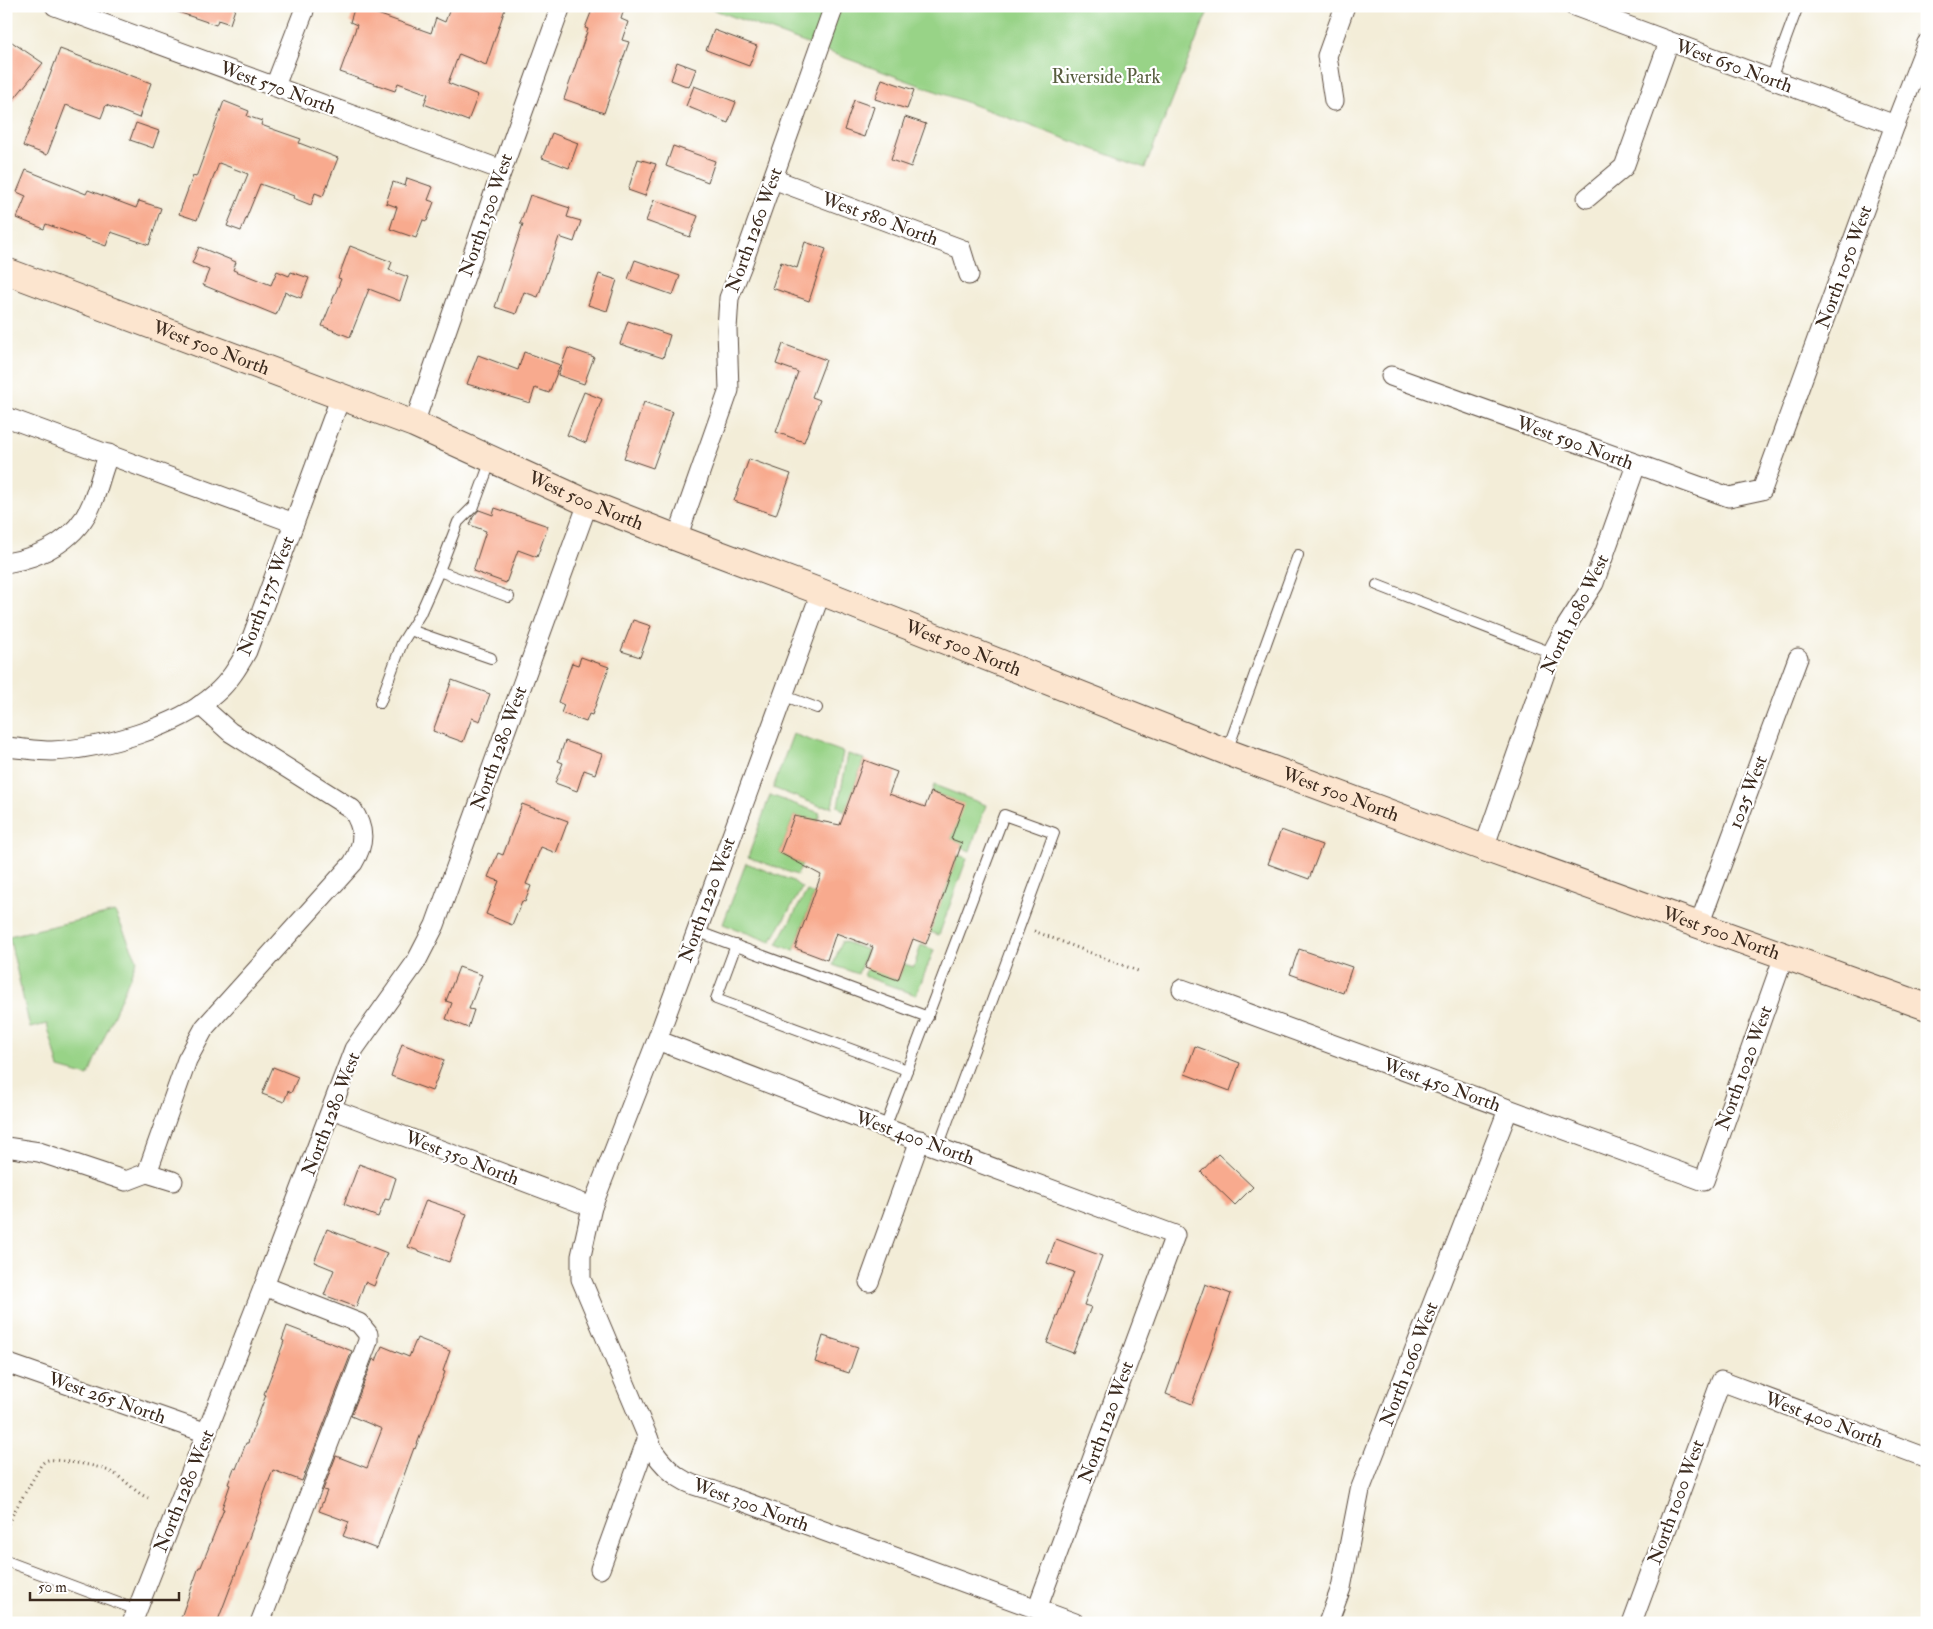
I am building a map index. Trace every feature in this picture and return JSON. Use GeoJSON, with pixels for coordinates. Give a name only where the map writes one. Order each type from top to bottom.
{"type":"FeatureCollection","features":[{"type":"Feature","properties":{"kind":"street","name":"West 570 North"},"geometry":{"type":"LineString","coordinates":[[55,6],[502,170]]}},
{"type":"Feature","properties":{"kind":"street","name":"North 1300 West"},"geometry":{"type":"LineString","coordinates":[[414,424],[561,6]]}},
{"type":"Feature","properties":{"kind":"street"},"geometry":{"type":"LineString","coordinates":[[1334,101],[1327,56],[1345,6]]}},
{"type":"Feature","properties":{"kind":"street","name":"West 650 North"},"geometry":{"type":"LineString","coordinates":[[1574,6],[1895,125]]}},
{"type":"Feature","properties":{"kind":"street"},"geometry":{"type":"LineString","coordinates":[[276,86],[304,10]]}},
{"type":"Feature","properties":{"kind":"street","name":"North 1260 West"},"geometry":{"type":"LineString","coordinates":[[677,538],[729,390],[727,329],[729,298],[832,12]]}},
{"type":"Feature","properties":{"kind":"street"},"geometry":{"type":"LineString","coordinates":[[1588,198],[1624,167],[1669,42]]}},
{"type":"Feature","properties":{"kind":"street","name":"North 1050 West"},"geometry":{"type":"LineString","coordinates":[[1762,490],[1895,125],[1927,44]]}},
{"type":"Feature","properties":{"kind":"street","name":"West 580 North"},"geometry":{"type":"LineString","coordinates":[[773,179],[961,249],[969,275]]}},
{"type":"Feature","properties":{"kind":"street","name":"West 500 North"},"geometry":{"type":"LineString","coordinates":[[6,271],[414,424],[588,503],[822,592],[1227,752],[1484,848],[1927,1007]]}},
{"type":"Feature","properties":{"kind":"street","name":"West 590 North"},"geometry":{"type":"LineString","coordinates":[[1391,376],[1729,497],[1762,490]]}},
{"type":"Feature","properties":{"kind":"street","name":"North 1375 West"},"geometry":{"type":"LineString","coordinates":[[6,747],[52,751],[114,742],[145,732],[200,705],[216,693],[234,674],[247,651],[340,396]]}},
{"type":"Feature","properties":{"kind":"street"},"geometry":{"type":"LineString","coordinates":[[6,418],[294,523]]}},
{"type":"Feature","properties":{"kind":"street"},"geometry":{"type":"LineString","coordinates":[[6,564],[28,560],[52,548],[68,537],[83,519],[92,502],[101,472],[109,454]]}},
{"type":"Feature","properties":{"kind":"street","name":"North 1080 West"},"geometry":{"type":"LineString","coordinates":[[1484,848],[1552,653],[1564,630],[1594,583],[1636,465]]}},
{"type":"Feature","properties":{"kind":"street","name":"North 1280 West"},"geometry":{"type":"LineString","coordinates":[[135,1616],[264,1286],[354,1048],[416,962],[435,925],[588,503]]}},
{"type":"Feature","properties":{"kind":"street","name":"North 1220 West"},"geometry":{"type":"LineString","coordinates":[[592,1207],[657,1040],[782,695],[822,592]]}},
{"type":"Feature","properties":{"kind":"street","name":"1025 West"},"geometry":{"type":"LineString","coordinates":[[1699,925],[1798,658]]}},
{"type":"Feature","properties":{"kind":"street"},"geometry":{"type":"LineString","coordinates":[[147,1172],[187,1060],[205,1027],[353,863],[360,852],[362,839],[359,820],[352,809],[230,732],[200,705]]}},
{"type":"Feature","properties":{"kind":"street","name":"North 1020 West"},"geometry":{"type":"LineString","coordinates":[[1704,1181],[1784,956]]}},
{"type":"Feature","properties":{"kind":"street","name":"West 450 North"},"geometry":{"type":"LineString","coordinates":[[1182,989],[1704,1181]]}},
{"type":"Feature","properties":{"kind":"street","name":"West 400 North"},"geometry":{"type":"LineString","coordinates":[[657,1040],[885,1128],[1175,1235]]}},
{"type":"Feature","properties":{"kind":"street","name":"West 350 North"},"geometry":{"type":"LineString","coordinates":[[332,1109],[592,1207]]}},
{"type":"Feature","properties":{"kind":"street","name":"North 1060 West"},"geometry":{"type":"LineString","coordinates":[[1328,1623],[1341,1588],[1360,1490],[1508,1110]]}},
{"type":"Feature","properties":{"kind":"street"},"geometry":{"type":"LineString","coordinates":[[869,1282],[920,1140]]}},
{"type":"Feature","properties":{"kind":"street"},"geometry":{"type":"LineString","coordinates":[[6,1147],[39,1152],[126,1181],[147,1172],[173,1181]]}},
{"type":"Feature","properties":{"kind":"street","name":"West 300 North"},"geometry":{"type":"LineString","coordinates":[[592,1207],[581,1256],[581,1279],[654,1452],[666,1468],[681,1480],[699,1488],[712,1490],[1074,1623]]}},
{"type":"Feature","properties":{"kind":"street","name":"North 1120 West"},"geometry":{"type":"LineString","coordinates":[[1037,1609],[1175,1235]]}},
{"type":"Feature","properties":{"kind":"street"},"geometry":{"type":"LineString","coordinates":[[260,1623],[368,1342],[368,1334],[359,1324],[264,1286]]}},
{"type":"Feature","properties":{"kind":"street","name":"West 265 North"},"geometry":{"type":"LineString","coordinates":[[6,1363],[207,1433]]}},
{"type":"Feature","properties":{"kind":"street","name":"West 400 North"},"geometry":{"type":"LineString","coordinates":[[1720,1381],[1927,1458]]}},
{"type":"Feature","properties":{"kind":"street","name":"North 1000 West"},"geometry":{"type":"LineString","coordinates":[[1632,1623],[1720,1381]]}},
{"type":"Feature","properties":{"kind":"street"},"geometry":{"type":"LineString","coordinates":[[600,1569],[648,1437]]}},
{"type":"Feature","properties":{"kind":"lane"},"geometry":{"type":"LineString","coordinates":[[1772,79],[1798,6]]}},
{"type":"Feature","properties":{"kind":"lane"},"geometry":{"type":"LineString","coordinates":[[380,702],[402,643],[420,614],[458,522],[474,506],[491,459]]}},
{"type":"Feature","properties":{"kind":"lane"},"geometry":{"type":"LineString","coordinates":[[1227,752],[1298,555]]}},
{"type":"Feature","properties":{"kind":"lane"},"geometry":{"type":"LineString","coordinates":[[439,571],[509,597]]}},
{"type":"Feature","properties":{"kind":"lane"},"geometry":{"type":"LineString","coordinates":[[1377,585],[1552,653]]}},
{"type":"Feature","properties":{"kind":"lane"},"geometry":{"type":"LineString","coordinates":[[410,630],[491,658]]}},
{"type":"Feature","properties":{"kind":"lane"},"geometry":{"type":"LineString","coordinates":[[782,695],[817,708]]}},
{"type":"Feature","properties":{"kind":"lane"},"geometry":{"type":"LineString","coordinates":[[885,1128],[1004,815],[1054,833],[938,1147]]}},
{"type":"Feature","properties":{"kind":"lane"},"geometry":{"type":"LineString","coordinates":[[696,931],[928,1017]]}},
{"type":"Feature","properties":{"kind":"lane"},"geometry":{"type":"LineString","coordinates":[[736,945],[716,999],[907,1070]]}},
{"type":"Feature","properties":{"kind":"lane"},"geometry":{"type":"LineString","coordinates":[[6,1561],[135,1616]]}},
{"type":"Feature","properties":{"kind":"path"},"geometry":{"type":"LineString","coordinates":[[1020,926],[1138,971]]}},
{"type":"Feature","properties":{"kind":"path"},"geometry":{"type":"LineString","coordinates":[[6,1528],[41,1465],[46,1460],[52,1459],[89,1464],[111,1472],[121,1478],[140,1495],[148,1498]]}},
{"type":"Feature","properties":{"kind":"green space","name":"Riverside Park"},"geometry":{"type":"Polygon","coordinates":[[[704,6],[1210,6],[1145,168],[704,6]]]}},
{"type":"Feature","properties":{"kind":"green space"},"geometry":{"type":"Polygon","coordinates":[[[793,734],[843,752],[832,807],[820,806],[773,788],[793,734]]]}},
{"type":"Feature","properties":{"kind":"green space"},"geometry":{"type":"Polygon","coordinates":[[[848,754],[864,759],[845,812],[838,806],[848,754]]]}},
{"type":"Feature","properties":{"kind":"green space"},"geometry":{"type":"Polygon","coordinates":[[[934,785],[986,805],[970,851],[961,847],[962,843],[951,839],[963,804],[932,792],[934,785]]]}},
{"type":"Feature","properties":{"kind":"green space"},"geometry":{"type":"Polygon","coordinates":[[[770,795],[820,813],[818,821],[794,816],[780,853],[802,865],[797,875],[748,857],[770,795]]]}},
{"type":"Feature","properties":{"kind":"green space"},"geometry":{"type":"Polygon","coordinates":[[[958,855],[967,858],[939,935],[930,932],[958,855]]]}},
{"type":"Feature","properties":{"kind":"green space"},"geometry":{"type":"Polygon","coordinates":[[[746,863],[793,881],[802,888],[771,942],[723,924],[746,863]]]}},
{"type":"Feature","properties":{"kind":"green space"},"geometry":{"type":"Polygon","coordinates":[[[807,891],[814,894],[794,951],[777,944],[807,891]]]}},
{"type":"Feature","properties":{"kind":"green space"},"geometry":{"type":"Polygon","coordinates":[[[115,912],[137,960],[88,1076],[59,1068],[47,1024],[30,1028],[9,936],[115,912]]]}},
{"type":"Feature","properties":{"kind":"green space"},"geometry":{"type":"Polygon","coordinates":[[[842,941],[867,950],[858,974],[833,965],[842,941]]]}},
{"type":"Feature","properties":{"kind":"green space"},"geometry":{"type":"Polygon","coordinates":[[[921,945],[934,950],[916,995],[864,976],[867,968],[898,980],[904,964],[914,967],[921,945]]]}},
{"type":"Feature","properties":{"kind":"building"},"geometry":{"type":"Polygon","coordinates":[[[169,6],[236,6],[230,24],[218,20],[216,25],[169,9],[169,6]]]}},
{"type":"Feature","properties":{"kind":"building"},"geometry":{"type":"Polygon","coordinates":[[[355,6],[431,33],[436,18],[445,22],[451,6],[506,6],[486,65],[459,54],[448,83],[478,95],[468,121],[424,104],[428,94],[398,83],[395,91],[340,72],[357,25],[350,22],[355,6]]]}},
{"type":"Feature","properties":{"kind":"building"},"geometry":{"type":"Polygon","coordinates":[[[597,6],[625,6],[621,19],[628,22],[622,40],[629,42],[604,113],[564,99],[588,29],[585,28],[592,10],[596,11],[597,6]]]}},
{"type":"Feature","properties":{"kind":"building"},"geometry":{"type":"Polygon","coordinates":[[[714,30],[757,46],[749,66],[706,50],[714,30]]]}},
{"type":"Feature","properties":{"kind":"building"},"geometry":{"type":"Polygon","coordinates":[[[6,38],[43,63],[6,109],[6,38]]]}},
{"type":"Feature","properties":{"kind":"building"},"geometry":{"type":"Polygon","coordinates":[[[60,49],[151,83],[139,118],[106,105],[101,118],[66,105],[47,155],[23,146],[60,49]]]}},
{"type":"Feature","properties":{"kind":"building"},"geometry":{"type":"Polygon","coordinates":[[[677,62],[696,69],[689,87],[671,80],[677,62]]]}},
{"type":"Feature","properties":{"kind":"building"},"geometry":{"type":"Polygon","coordinates":[[[882,79],[914,90],[907,109],[875,99],[882,79]]]}},
{"type":"Feature","properties":{"kind":"building"},"geometry":{"type":"Polygon","coordinates":[[[694,86],[736,102],[728,123],[686,106],[694,86]]]}},
{"type":"Feature","properties":{"kind":"building"},"geometry":{"type":"Polygon","coordinates":[[[854,100],[874,107],[864,137],[844,130],[854,100]]]}},
{"type":"Feature","properties":{"kind":"building"},"geometry":{"type":"Polygon","coordinates":[[[224,101],[249,111],[247,116],[262,121],[261,125],[301,139],[299,143],[338,158],[323,196],[315,193],[311,205],[293,198],[294,196],[260,184],[241,231],[227,226],[248,174],[219,163],[197,220],[179,214],[193,176],[196,177],[224,101]]]}},
{"type":"Feature","properties":{"kind":"building"},"geometry":{"type":"Polygon","coordinates":[[[905,117],[926,124],[911,167],[891,160],[905,117]]]}},
{"type":"Feature","properties":{"kind":"building"},"geometry":{"type":"Polygon","coordinates":[[[136,123],[159,131],[153,148],[130,140],[136,123]]]}},
{"type":"Feature","properties":{"kind":"building"},"geometry":{"type":"Polygon","coordinates":[[[552,133],[578,143],[569,168],[542,158],[552,133]]]}},
{"type":"Feature","properties":{"kind":"building"},"geometry":{"type":"Polygon","coordinates":[[[673,146],[715,161],[708,182],[666,166],[673,146]]]}},
{"type":"Feature","properties":{"kind":"building"},"geometry":{"type":"Polygon","coordinates":[[[638,159],[656,164],[645,196],[628,190],[638,159]]]}},
{"type":"Feature","properties":{"kind":"building"},"geometry":{"type":"Polygon","coordinates":[[[26,170],[86,194],[88,190],[136,208],[139,201],[161,208],[149,245],[111,232],[106,246],[46,224],[44,229],[17,218],[26,196],[17,192],[26,170]]]}},
{"type":"Feature","properties":{"kind":"building"},"geometry":{"type":"Polygon","coordinates":[[[407,178],[433,187],[428,200],[434,202],[427,221],[423,220],[416,238],[390,229],[397,207],[386,203],[393,182],[405,186],[407,178]]]}},
{"type":"Feature","properties":{"kind":"building"},"geometry":{"type":"Polygon","coordinates":[[[530,195],[570,208],[567,217],[581,221],[574,242],[559,237],[538,297],[524,292],[516,314],[495,307],[523,224],[520,224],[530,195]]]}},
{"type":"Feature","properties":{"kind":"building"},"geometry":{"type":"Polygon","coordinates":[[[654,200],[698,216],[690,237],[646,221],[654,200]]]}},
{"type":"Feature","properties":{"kind":"building"},"geometry":{"type":"Polygon","coordinates":[[[805,242],[826,249],[809,301],[772,288],[781,262],[797,268],[805,242]]]}},
{"type":"Feature","properties":{"kind":"building"},"geometry":{"type":"Polygon","coordinates":[[[350,246],[392,262],[389,270],[408,277],[400,301],[369,289],[350,337],[322,326],[341,279],[338,278],[350,246]]]}},
{"type":"Feature","properties":{"kind":"building"},"geometry":{"type":"Polygon","coordinates":[[[199,247],[236,262],[233,270],[271,285],[277,271],[289,276],[291,272],[309,278],[301,298],[285,292],[276,315],[203,285],[209,270],[192,263],[199,247]]]}},
{"type":"Feature","properties":{"kind":"building"},"geometry":{"type":"Polygon","coordinates":[[[635,260],[680,276],[673,295],[628,279],[635,260]]]}},
{"type":"Feature","properties":{"kind":"building"},"geometry":{"type":"Polygon","coordinates":[[[599,274],[617,280],[607,311],[588,305],[599,274]]]}},
{"type":"Feature","properties":{"kind":"building"},"geometry":{"type":"Polygon","coordinates":[[[628,321],[670,335],[663,358],[620,344],[628,321]]]}},
{"type":"Feature","properties":{"kind":"building"},"geometry":{"type":"Polygon","coordinates":[[[783,344],[826,360],[812,397],[820,400],[804,442],[776,432],[798,372],[776,364],[783,344]]]}},
{"type":"Feature","properties":{"kind":"building"},"geometry":{"type":"Polygon","coordinates":[[[568,348],[594,357],[584,384],[558,375],[568,348]]]}},
{"type":"Feature","properties":{"kind":"building"},"geometry":{"type":"Polygon","coordinates":[[[524,352],[560,365],[549,393],[535,388],[530,403],[467,384],[478,355],[518,370],[524,352]]]}},
{"type":"Feature","properties":{"kind":"building"},"geometry":{"type":"Polygon","coordinates":[[[584,392],[602,399],[586,443],[567,435],[584,392]]]}},
{"type":"Feature","properties":{"kind":"building"},"geometry":{"type":"Polygon","coordinates":[[[644,402],[673,412],[653,468],[624,458],[644,402]]]}},
{"type":"Feature","properties":{"kind":"building"},"geometry":{"type":"Polygon","coordinates":[[[749,459],[791,474],[776,515],[734,501],[749,459]]]}},
{"type":"Feature","properties":{"kind":"building"},"geometry":{"type":"Polygon","coordinates":[[[495,508],[548,526],[537,557],[518,550],[506,583],[473,571],[486,531],[470,525],[473,517],[479,510],[493,515],[495,508]]]}},
{"type":"Feature","properties":{"kind":"building"},"geometry":{"type":"Polygon","coordinates":[[[633,620],[651,626],[640,657],[621,651],[633,620]]]}},
{"type":"Feature","properties":{"kind":"building"},"geometry":{"type":"Polygon","coordinates":[[[581,657],[609,667],[592,715],[589,714],[586,722],[561,713],[564,705],[558,702],[572,663],[578,665],[581,657]]]}},
{"type":"Feature","properties":{"kind":"building"},"geometry":{"type":"Polygon","coordinates":[[[452,680],[490,694],[480,721],[472,718],[463,742],[433,731],[452,680]]]}},
{"type":"Feature","properties":{"kind":"building"},"geometry":{"type":"Polygon","coordinates":[[[565,741],[602,754],[595,774],[584,770],[577,791],[555,783],[563,763],[558,761],[565,741]]]}},
{"type":"Feature","properties":{"kind":"building"},"geometry":{"type":"Polygon","coordinates":[[[864,760],[897,772],[889,794],[925,807],[931,792],[964,804],[951,839],[962,843],[926,944],[913,939],[898,980],[865,968],[873,947],[836,933],[827,960],[795,948],[821,875],[780,853],[794,816],[840,825],[864,760]]]}},
{"type":"Feature","properties":{"kind":"building"},"geometry":{"type":"Polygon","coordinates":[[[522,804],[568,821],[556,853],[541,847],[526,884],[531,886],[525,902],[522,901],[512,925],[486,914],[499,881],[488,877],[498,853],[503,855],[522,804]]]}},
{"type":"Feature","properties":{"kind":"building"},"geometry":{"type":"Polygon","coordinates":[[[1281,830],[1322,845],[1309,879],[1268,864],[1281,830]]]}},
{"type":"Feature","properties":{"kind":"building"},"geometry":{"type":"Polygon","coordinates":[[[1299,949],[1352,967],[1343,993],[1290,974],[1299,949]]]}},
{"type":"Feature","properties":{"kind":"building"},"geometry":{"type":"Polygon","coordinates":[[[459,967],[482,975],[469,1009],[474,1010],[468,1028],[446,1019],[452,1003],[446,1001],[459,967]]]}},
{"type":"Feature","properties":{"kind":"building"},"geometry":{"type":"Polygon","coordinates":[[[402,1044],[444,1060],[432,1091],[391,1076],[402,1044]]]}},
{"type":"Feature","properties":{"kind":"building"},"geometry":{"type":"Polygon","coordinates":[[[1195,1046],[1240,1063],[1230,1091],[1185,1074],[1195,1046]]]}},
{"type":"Feature","properties":{"kind":"building"},"geometry":{"type":"Polygon","coordinates":[[[273,1067],[298,1077],[291,1093],[288,1091],[284,1102],[262,1094],[273,1067]]]}},
{"type":"Feature","properties":{"kind":"building"},"geometry":{"type":"Polygon","coordinates":[[[1218,1154],[1253,1187],[1235,1205],[1201,1172],[1218,1154]]]}},
{"type":"Feature","properties":{"kind":"building"},"geometry":{"type":"Polygon","coordinates":[[[359,1164],[396,1178],[389,1200],[385,1199],[378,1217],[344,1204],[359,1164]]]}},
{"type":"Feature","properties":{"kind":"building"},"geometry":{"type":"Polygon","coordinates":[[[426,1200],[467,1214],[449,1262],[408,1247],[426,1200]]]}},
{"type":"Feature","properties":{"kind":"building"},"geometry":{"type":"Polygon","coordinates":[[[327,1229],[387,1253],[374,1286],[365,1282],[356,1307],[324,1295],[334,1270],[314,1262],[327,1229]]]}},
{"type":"Feature","properties":{"kind":"building"},"geometry":{"type":"Polygon","coordinates":[[[1056,1239],[1102,1256],[1084,1305],[1091,1307],[1073,1353],[1047,1343],[1074,1272],[1047,1263],[1056,1239]]]}},
{"type":"Feature","properties":{"kind":"building"},"geometry":{"type":"Polygon","coordinates":[[[1205,1284],[1231,1294],[1192,1404],[1166,1394],[1205,1284]]]}},
{"type":"Feature","properties":{"kind":"building"},"geometry":{"type":"Polygon","coordinates":[[[287,1326],[352,1351],[302,1481],[273,1470],[217,1623],[179,1623],[199,1567],[201,1567],[224,1509],[222,1508],[234,1468],[236,1469],[246,1443],[248,1443],[266,1395],[264,1394],[282,1347],[284,1341],[282,1340],[287,1326]]]}},
{"type":"Feature","properties":{"kind":"building"},"geometry":{"type":"Polygon","coordinates":[[[823,1336],[858,1347],[849,1373],[815,1362],[823,1336]]]}},
{"type":"Feature","properties":{"kind":"building"},"geometry":{"type":"Polygon","coordinates":[[[417,1338],[450,1351],[443,1371],[445,1372],[414,1448],[377,1549],[343,1536],[349,1522],[319,1511],[327,1491],[323,1490],[336,1456],[367,1468],[382,1429],[351,1416],[373,1359],[376,1361],[382,1346],[409,1357],[417,1338]]]}}]}
